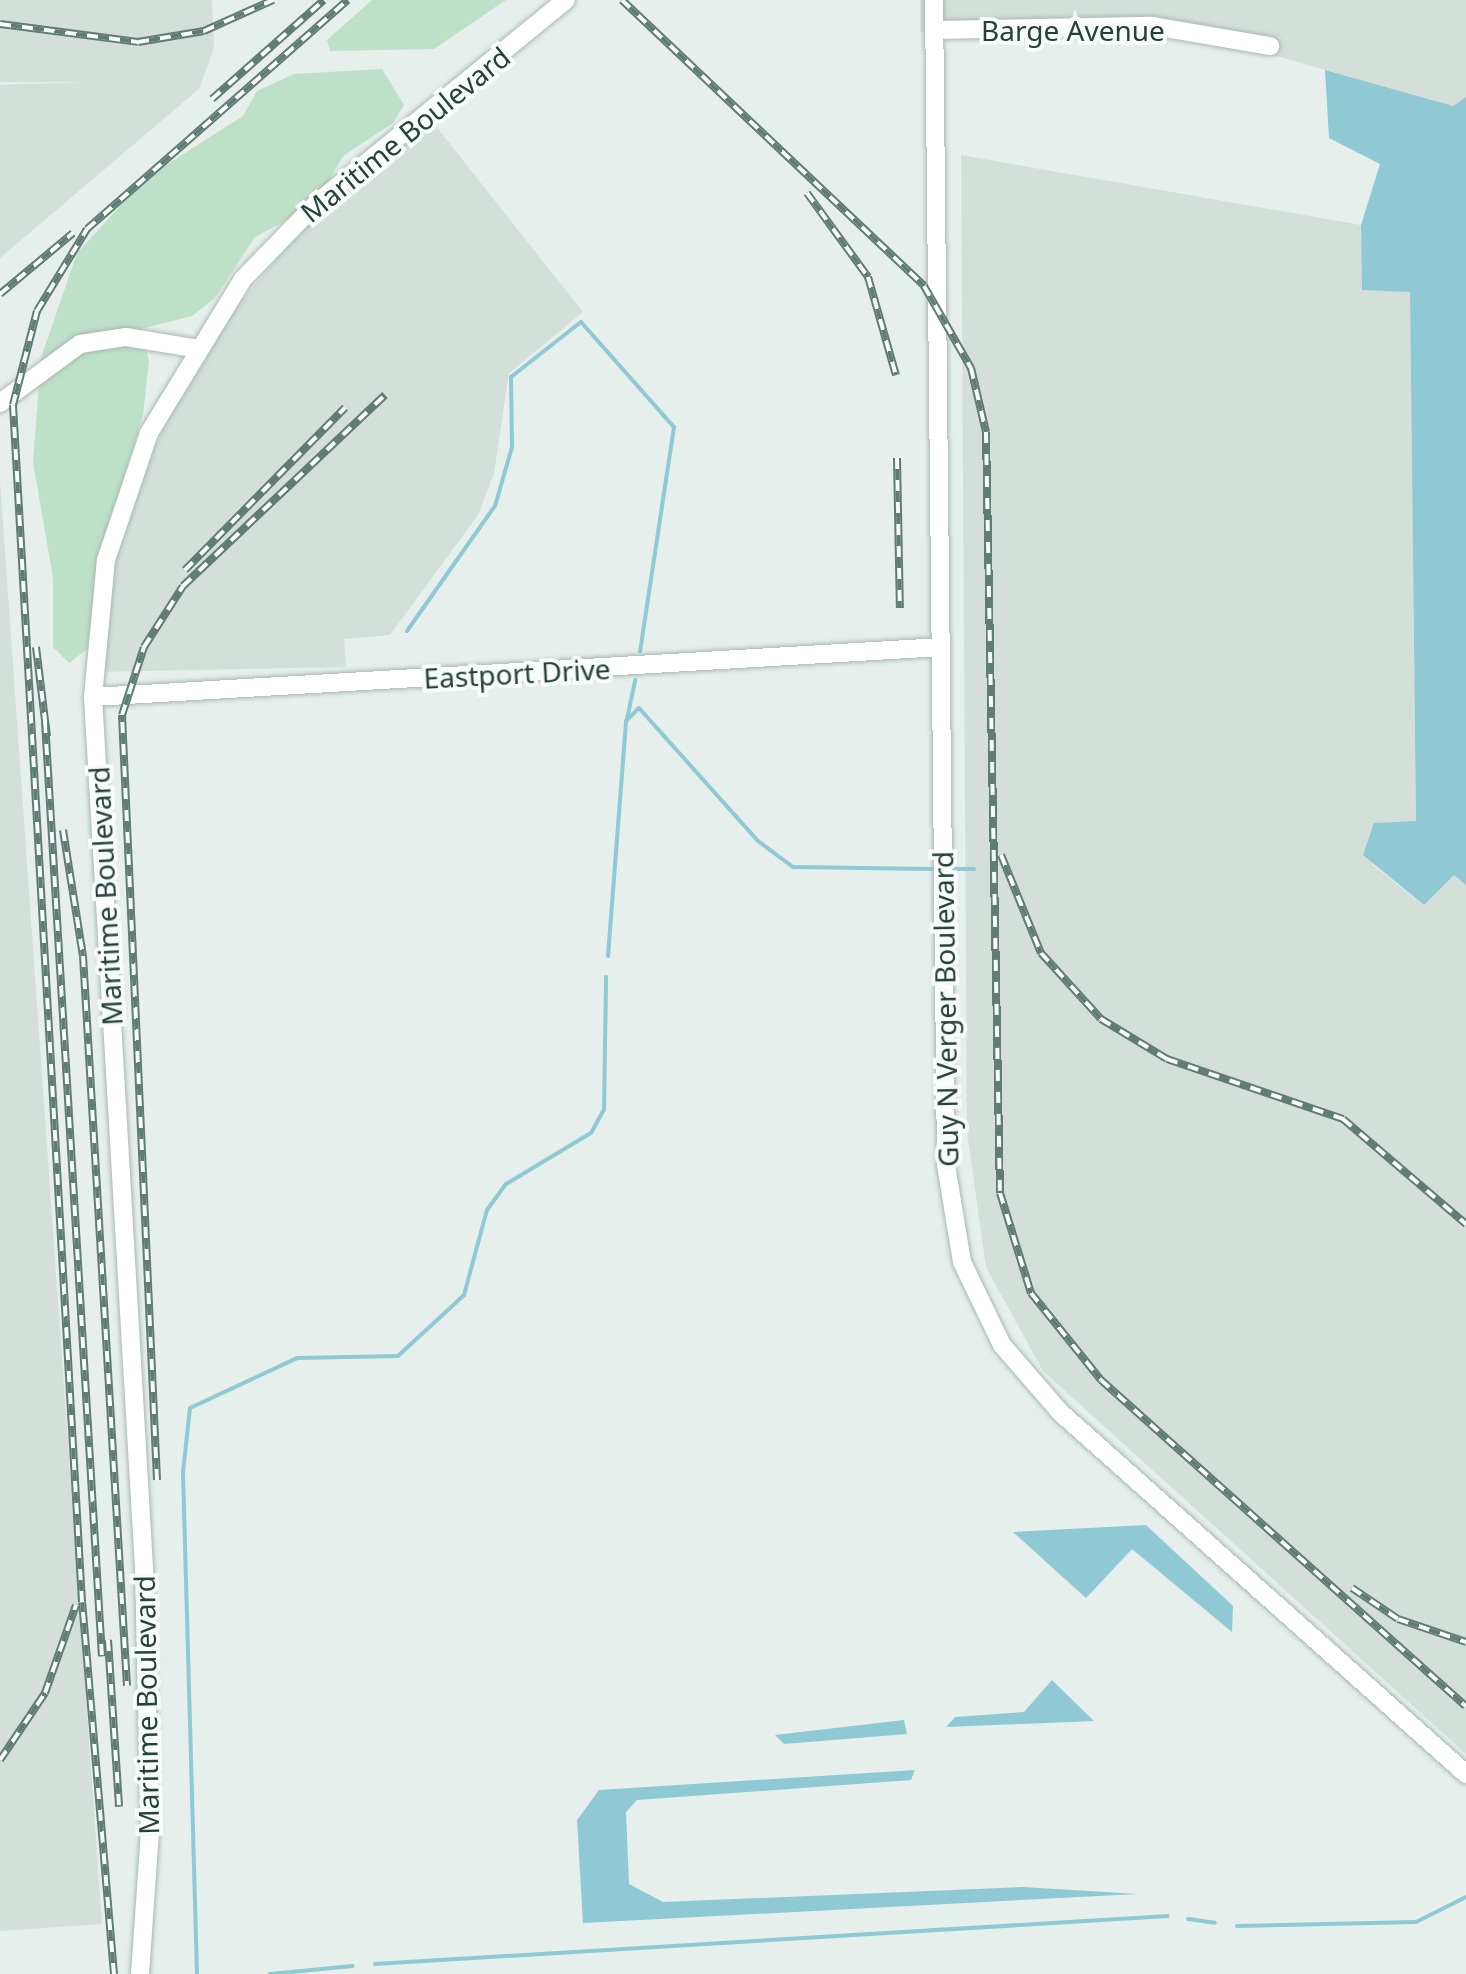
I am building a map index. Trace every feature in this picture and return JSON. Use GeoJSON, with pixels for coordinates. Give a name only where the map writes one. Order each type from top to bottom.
{"type":"FeatureCollection","features":[{"type":"Feature","properties":{"kind":"street","name":"Maritime Boulevard"},"geometry":{"type":"LineString","coordinates":[[140,1974],[150,1832],[144,1568],[93,697],[96,612],[116,524],[194,348],[317,203],[566,0]]}},
{"type":"Feature","properties":{"kind":"street","name":"Guy N Verger Boulevard"},"geometry":{"type":"LineString","coordinates":[[934,0],[948,1197],[972,1291],[1002,1345],[1061,1413],[1466,1774]]}},
{"type":"Feature","properties":{"kind":"street","name":"Barge Avenue"},"geometry":{"type":"LineString","coordinates":[[935,30],[1153,26],[1270,46]]}},
{"type":"Feature","properties":{"kind":"street"},"geometry":{"type":"LineString","coordinates":[[0,403],[80,344],[126,337],[194,348]]}},
{"type":"Feature","properties":{"kind":"street","name":"Eastport Drive"},"geometry":{"type":"LineString","coordinates":[[93,697],[941,647]]}},
{"type":"Feature","properties":{"kind":"shaded area"},"geometry":{"type":"Polygon","coordinates":[[[0,0],[212,0],[214,48],[199,89],[0,258],[0,85],[88,82],[0,82],[0,0]]]}},
{"type":"Feature","properties":{"kind":"shaded area"},"geometry":{"type":"Polygon","coordinates":[[[920,0],[1466,0],[1466,97],[1454,107],[1204,35],[920,32],[920,0]]]}},
{"type":"Feature","properties":{"kind":"shaded area"},"geometry":{"type":"Polygon","coordinates":[[[431,120],[583,312],[509,373],[494,473],[478,515],[390,635],[344,639],[346,667],[98,672],[119,526],[200,349],[326,202],[431,120]]]}},
{"type":"Feature","properties":{"kind":"shaded area"},"geometry":{"type":"Polygon","coordinates":[[[961,155],[1361,225],[1362,290],[1410,291],[1416,822],[1372,864],[1423,905],[1454,875],[1466,885],[1466,1754],[1043,1371],[986,1267],[967,1132],[961,155]]]}},
{"type":"Feature","properties":{"kind":"shaded area"},"geometry":{"type":"Polygon","coordinates":[[[0,481],[102,1924],[0,1931],[0,481]]]}},
{"type":"Feature","properties":{"kind":"green space"},"geometry":{"type":"Polygon","coordinates":[[[372,0],[506,0],[434,49],[330,51],[327,40],[372,0]]]}},
{"type":"Feature","properties":{"kind":"green space"},"geometry":{"type":"Polygon","coordinates":[[[382,69],[404,105],[393,123],[343,156],[316,204],[255,237],[215,298],[192,316],[141,329],[149,361],[143,415],[104,544],[87,649],[69,663],[53,647],[53,578],[33,462],[41,358],[77,253],[147,177],[243,116],[257,91],[294,74],[382,69]]]}},
{"type":"Feature","properties":{"kind":"water"},"geometry":{"type":"Polygon","coordinates":[[[1325,70],[1453,106],[1466,97],[1466,885],[1454,875],[1424,905],[1363,855],[1374,823],[1416,821],[1410,292],[1362,290],[1361,225],[1380,164],[1329,138],[1325,70]]]}},
{"type":"Feature","properties":{"kind":"water"},"geometry":{"type":"Polygon","coordinates":[[[1146,1525],[1233,1606],[1232,1632],[1132,1549],[1086,1598],[1013,1532],[1146,1525]]]}},
{"type":"Feature","properties":{"kind":"water"},"geometry":{"type":"Polygon","coordinates":[[[1052,1680],[1094,1721],[946,1727],[955,1717],[1024,1712],[1052,1680]]]}},
{"type":"Feature","properties":{"kind":"water"},"geometry":{"type":"Polygon","coordinates":[[[904,1720],[907,1734],[784,1744],[775,1735],[904,1720]]]}},
{"type":"Feature","properties":{"kind":"water"},"geometry":{"type":"Polygon","coordinates":[[[915,1770],[911,1780],[637,1800],[626,1812],[629,1884],[663,1902],[1023,1887],[1138,1894],[583,1923],[577,1820],[599,1790],[915,1770]]]}},
{"type":"Feature","properties":{"kind":"waterway"},"geometry":{"type":"LineString","coordinates":[[407,631],[495,506],[512,447],[511,377],[581,322],[674,427],[640,651]]}},
{"type":"Feature","properties":{"kind":"waterway"},"geometry":{"type":"LineString","coordinates":[[627,719],[635,680]]}},
{"type":"Feature","properties":{"kind":"waterway"},"geometry":{"type":"LineString","coordinates":[[608,956],[626,721],[639,708],[758,841],[793,867],[932,869]]}},
{"type":"Feature","properties":{"kind":"waterway"},"geometry":{"type":"LineString","coordinates":[[953,869],[974,869]]}},
{"type":"Feature","properties":{"kind":"waterway"},"geometry":{"type":"LineString","coordinates":[[197,1974],[183,1472],[190,1408],[297,1358],[398,1356],[464,1295],[487,1210],[506,1184],[591,1133],[604,1110],[606,977]]}},
{"type":"Feature","properties":{"kind":"waterway"},"geometry":{"type":"LineString","coordinates":[[1237,1926],[1416,1922],[1466,1897]]}},
{"type":"Feature","properties":{"kind":"waterway"},"geometry":{"type":"LineString","coordinates":[[375,1964],[1168,1916]]}},
{"type":"Feature","properties":{"kind":"waterway"},"geometry":{"type":"LineString","coordinates":[[1188,1919],[1215,1923]]}},
{"type":"Feature","properties":{"kind":"waterway"},"geometry":{"type":"LineString","coordinates":[[270,1974],[353,1966]]}},
{"type":"Feature","properties":{"kind":"railway"},"geometry":{"type":"LineString","coordinates":[[0,24],[138,42],[204,31],[273,0]]}},
{"type":"Feature","properties":{"kind":"railway"},"geometry":{"type":"LineString","coordinates":[[212,99],[324,0]]}},
{"type":"Feature","properties":{"kind":"railway"},"geometry":{"type":"LineString","coordinates":[[114,1974],[82,1602],[13,405],[37,311],[87,229],[348,0]]}},
{"type":"Feature","properties":{"kind":"railway"},"geometry":{"type":"LineString","coordinates":[[622,0],[924,286],[971,368],[986,432],[1000,1193],[1031,1293],[1101,1380],[1466,1706]]}},
{"type":"Feature","properties":{"kind":"railway"},"geometry":{"type":"LineString","coordinates":[[807,193],[868,277],[896,375]]}},
{"type":"Feature","properties":{"kind":"railway"},"geometry":{"type":"LineString","coordinates":[[0,294],[73,233]]}},
{"type":"Feature","properties":{"kind":"railway"},"geometry":{"type":"LineString","coordinates":[[157,1480],[122,715],[144,647],[183,586],[385,395]]}},
{"type":"Feature","properties":{"kind":"railway"},"geometry":{"type":"LineString","coordinates":[[185,570],[345,408]]}},
{"type":"Feature","properties":{"kind":"railway"},"geometry":{"type":"LineString","coordinates":[[897,458],[900,608]]}},
{"type":"Feature","properties":{"kind":"railway"},"geometry":{"type":"LineString","coordinates":[[36,647],[47,736]]}},
{"type":"Feature","properties":{"kind":"railway"},"geometry":{"type":"LineString","coordinates":[[45,722],[102,1656]]}},
{"type":"Feature","properties":{"kind":"railway"},"geometry":{"type":"LineString","coordinates":[[63,830],[83,956],[127,1686]]}},
{"type":"Feature","properties":{"kind":"railway"},"geometry":{"type":"LineString","coordinates":[[1001,855],[1041,953],[1101,1019],[1167,1059],[1343,1119],[1466,1224]]}},
{"type":"Feature","properties":{"kind":"railway"},"geometry":{"type":"LineString","coordinates":[[1352,1588],[1398,1619],[1466,1642]]}},
{"type":"Feature","properties":{"kind":"railway"},"geometry":{"type":"LineString","coordinates":[[0,1760],[45,1693],[76,1605]]}},
{"type":"Feature","properties":{"kind":"railway"},"geometry":{"type":"LineString","coordinates":[[108,1640],[119,1807]]}}]}
